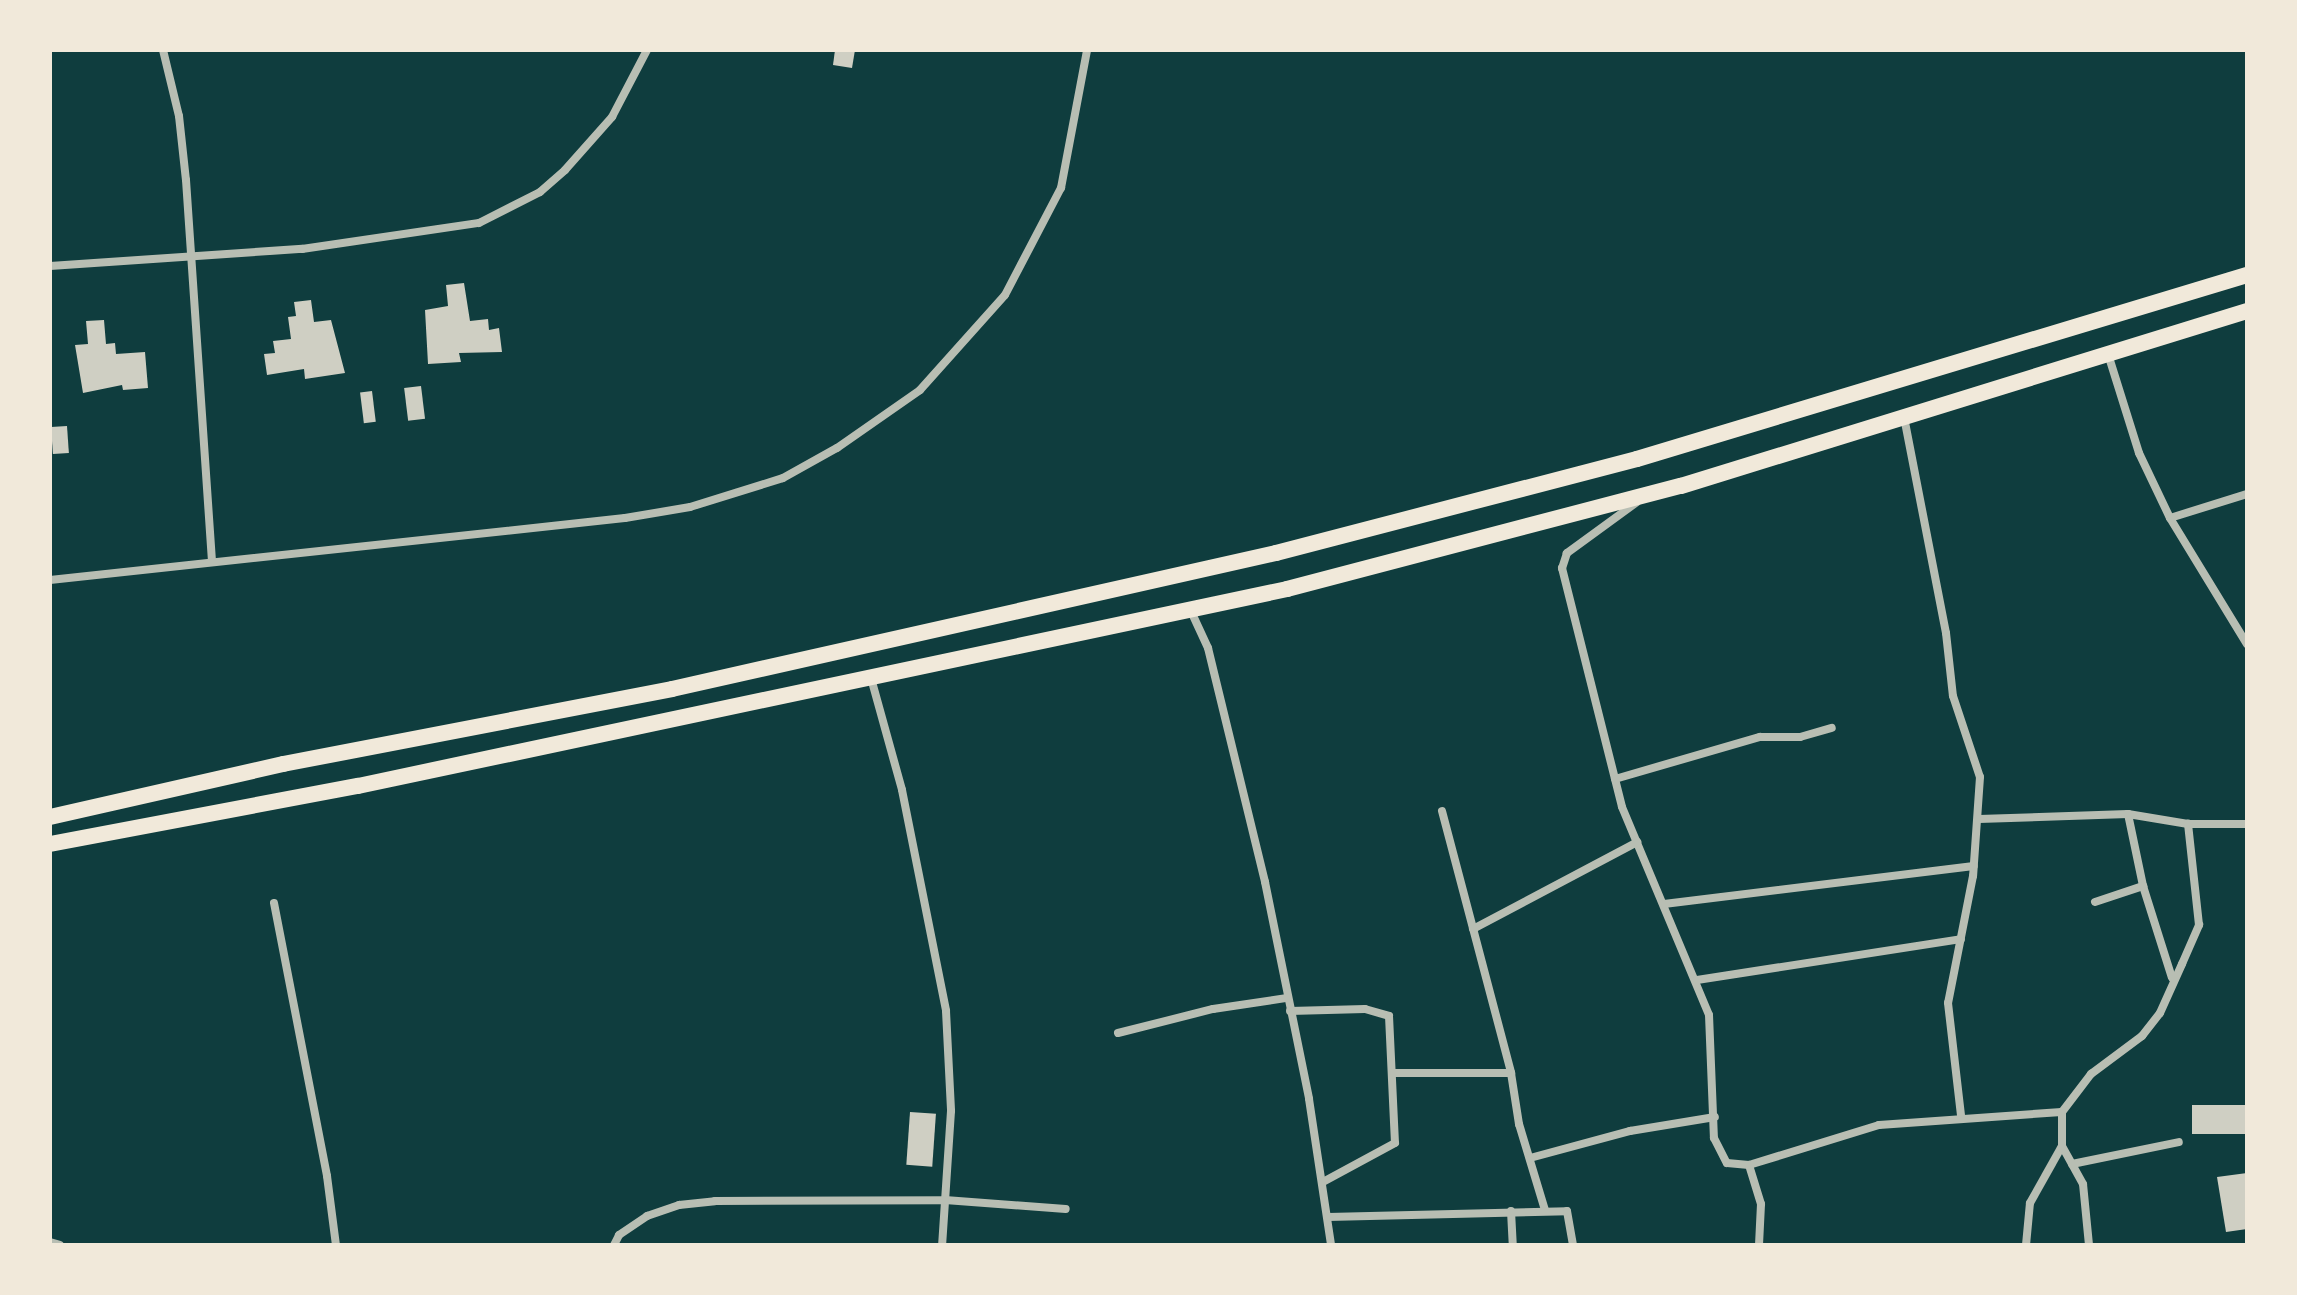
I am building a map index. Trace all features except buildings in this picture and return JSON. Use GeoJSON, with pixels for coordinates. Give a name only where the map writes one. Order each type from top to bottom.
{"type":"FeatureCollection","features":[{"type":"Feature","properties":{"kind":"main road"},"geometry":{"type":"LineString","coordinates":[[50,817],[283,764],[672,689],[1291,549],[1637,459],[2247,275]]}},
{"type":"Feature","properties":{"kind":"main road"},"geometry":{"type":"LineString","coordinates":[[50,844],[871,678],[1287,589],[1644,497],[2247,311]]}},
{"type":"Feature","properties":{"kind":"street"},"geometry":{"type":"LineString","coordinates":[[163,50],[179,116],[212,562]]}},
{"type":"Feature","properties":{"kind":"street"},"geometry":{"type":"LineString","coordinates":[[50,266],[191,260],[437,231],[508,211],[540,192],[589,144],[612,117],[647,50]]}},
{"type":"Feature","properties":{"kind":"street"},"geometry":{"type":"LineString","coordinates":[[50,580],[690,507],[783,478],[837,448],[920,390],[1005,295],[1061,188],[1077,125],[1087,50]]}},
{"type":"Feature","properties":{"kind":"street"},"geometry":{"type":"LineString","coordinates":[[2108,354],[2139,453],[2170,518],[2247,644]]}},
{"type":"Feature","properties":{"kind":"street"},"geometry":{"type":"LineString","coordinates":[[1904,417],[1946,633],[1953,696],[1980,777],[1974,866],[1948,1003],[1961,1116]]}},
{"type":"Feature","properties":{"kind":"street"},"geometry":{"type":"LineString","coordinates":[[2170,518],[2247,494]]}},
{"type":"Feature","properties":{"kind":"street"},"geometry":{"type":"LineString","coordinates":[[1644,497],[1567,553],[1562,568],[1615,779],[1637,842],[1709,1015],[1715,1117],[1721,1154],[1727,1163],[1749,1165],[1879,1125],[1961,1116],[2062,1112]]}},
{"type":"Feature","properties":{"kind":"street"},"geometry":{"type":"LineString","coordinates":[[1189,608],[1208,648],[1265,882],[1323,1182],[1331,1245]]}},
{"type":"Feature","properties":{"kind":"street"},"geometry":{"type":"LineString","coordinates":[[871,678],[902,790],[946,1011],[951,1111],[942,1245]]}},
{"type":"Feature","properties":{"kind":"street"},"geometry":{"type":"LineString","coordinates":[[1615,779],[1760,737],[1800,737],[1832,728]]}},
{"type":"Feature","properties":{"kind":"street"},"geometry":{"type":"LineString","coordinates":[[1442,811],[1511,1073],[1510,1090],[1545,1210]]}},
{"type":"Feature","properties":{"kind":"street"},"geometry":{"type":"LineString","coordinates":[[1979,819],[2128,814],[2188,824],[2247,824]]}},
{"type":"Feature","properties":{"kind":"street"},"geometry":{"type":"LineString","coordinates":[[2128,814],[2143,886],[2172,978]]}},
{"type":"Feature","properties":{"kind":"street"},"geometry":{"type":"LineString","coordinates":[[2089,1245],[2083,1184],[2062,1146],[2062,1112],[2091,1074],[2142,1036],[2160,1013],[2172,978],[2199,925],[2188,824]]}},
{"type":"Feature","properties":{"kind":"street"},"geometry":{"type":"LineString","coordinates":[[1473,929],[1637,842]]}},
{"type":"Feature","properties":{"kind":"street"},"geometry":{"type":"LineString","coordinates":[[1664,904],[1974,866]]}},
{"type":"Feature","properties":{"kind":"street"},"geometry":{"type":"LineString","coordinates":[[2095,902],[2143,886]]}},
{"type":"Feature","properties":{"kind":"street"},"geometry":{"type":"LineString","coordinates":[[274,903],[327,1176],[336,1245]]}},
{"type":"Feature","properties":{"kind":"street"},"geometry":{"type":"LineString","coordinates":[[1697,980],[1961,939]]}},
{"type":"Feature","properties":{"kind":"street"},"geometry":{"type":"LineString","coordinates":[[1118,1033],[1213,1009],[1287,998]]}},
{"type":"Feature","properties":{"kind":"street"},"geometry":{"type":"LineString","coordinates":[[1290,1011],[1365,1009],[1389,1016],[1395,1143],[1323,1182]]}},
{"type":"Feature","properties":{"kind":"street"},"geometry":{"type":"LineString","coordinates":[[1394,1073],[1511,1073]]}},
{"type":"Feature","properties":{"kind":"street"},"geometry":{"type":"LineString","coordinates":[[1530,1158],[1630,1131],[1715,1117]]}},
{"type":"Feature","properties":{"kind":"street"},"geometry":{"type":"LineString","coordinates":[[2072,1164],[2179,1142]]}},
{"type":"Feature","properties":{"kind":"street"},"geometry":{"type":"LineString","coordinates":[[2026,1245],[2030,1203],[2062,1146]]}},
{"type":"Feature","properties":{"kind":"street"},"geometry":{"type":"LineString","coordinates":[[1749,1165],[1761,1204],[1759,1245]]}},
{"type":"Feature","properties":{"kind":"street"},"geometry":{"type":"LineString","coordinates":[[614,1245],[619,1235],[647,1216],[679,1205],[945,1200],[1066,1209]]}},
{"type":"Feature","properties":{"kind":"street"},"geometry":{"type":"LineString","coordinates":[[1328,1217],[1545,1210],[1570,1214],[1573,1245]]}},
{"type":"Feature","properties":{"kind":"street"},"geometry":{"type":"LineString","coordinates":[[1511,1211],[1513,1245]]}},
{"type":"Feature","properties":{"kind":"street"},"geometry":{"type":"LineString","coordinates":[[50,1242],[60,1245]]}}]}
